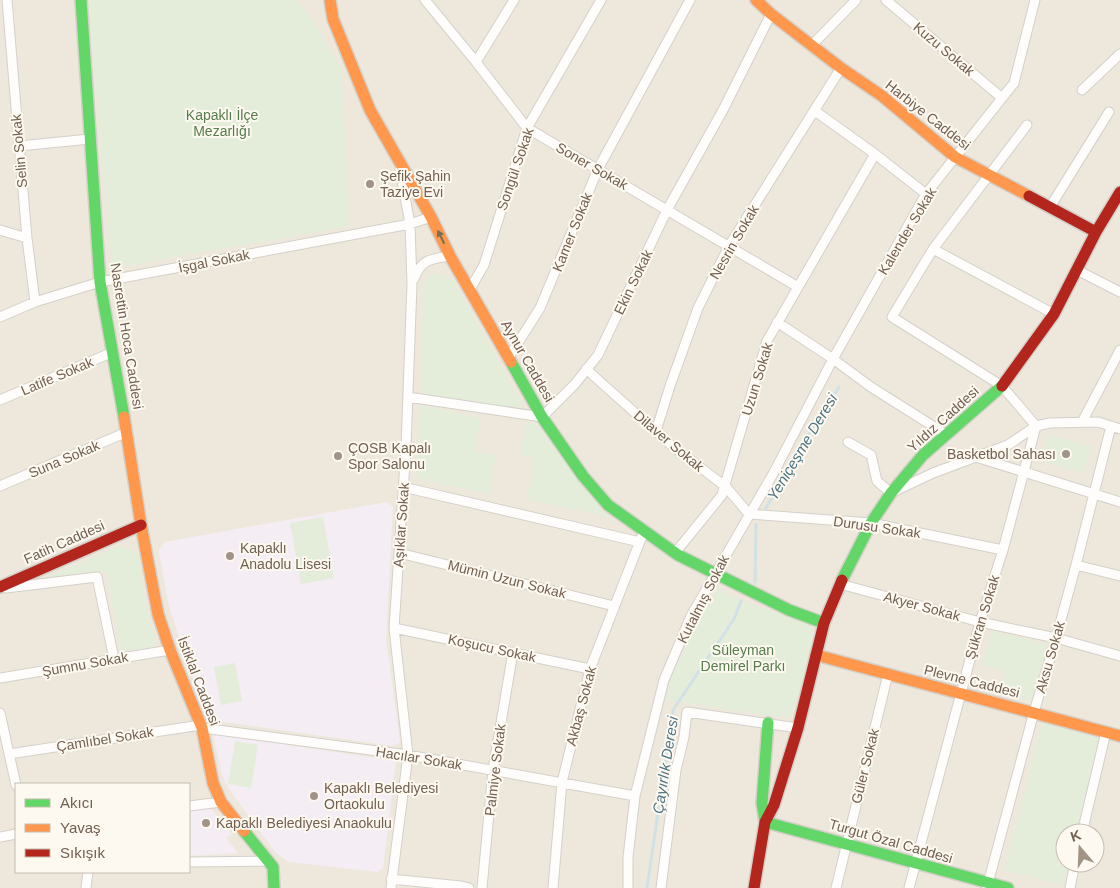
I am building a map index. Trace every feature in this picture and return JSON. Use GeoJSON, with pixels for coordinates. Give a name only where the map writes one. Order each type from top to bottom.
{"type":"FeatureCollection","features":[{"type":"Feature","properties":{"kind":"street","name":"Selin Sokak"},"geometry":{"type":"LineString","coordinates":[[7,0],[27,238],[35,302]]}},
{"type":"Feature","properties":{"kind":"street","name":"Nasrettin Hoca Caddesi"},"geometry":{"type":"LineString","coordinates":[[81,0],[100,282],[158,614]]}},
{"type":"Feature","properties":{"kind":"street","name":"Aynur Caddesi"},"geometry":{"type":"LineString","coordinates":[[330,0],[333,20],[370,110],[431,217],[450,256],[542,417],[570,459],[599,495],[642,537],[789,610],[824,623]]}},
{"type":"Feature","properties":{"kind":"street"},"geometry":{"type":"LineString","coordinates":[[476,62],[514,0]]}},
{"type":"Feature","properties":{"kind":"street","name":"Songül Sokak"},"geometry":{"type":"LineString","coordinates":[[470,290],[484,265],[527,128],[601,0]]}},
{"type":"Feature","properties":{"kind":"street","name":"Kamer Sokak"},"geometry":{"type":"LineString","coordinates":[[509,357],[540,308],[598,170],[690,0]]}},
{"type":"Feature","properties":{"kind":"street","name":"Harbiye Caddesi"},"geometry":{"type":"LineString","coordinates":[[756,0],[771,14],[841,68],[882,96],[955,157],[1096,232]]}},
{"type":"Feature","properties":{"kind":"street"},"geometry":{"type":"LineString","coordinates":[[812,45],[856,0]]}},
{"type":"Feature","properties":{"kind":"street","name":"Kuzu Sokak"},"geometry":{"type":"LineString","coordinates":[[886,0],[1002,98]]}},
{"type":"Feature","properties":{"kind":"street","name":"Kalender Sokak"},"geometry":{"type":"LineString","coordinates":[[833,359],[926,194],[1014,83],[1035,0]]}},
{"type":"Feature","properties":{"kind":"street","name":"Soner Sokak"},"geometry":{"type":"LineString","coordinates":[[428,1],[527,128],[798,286]]}},
{"type":"Feature","properties":{"kind":"street","name":"Ekin Sokak"},"geometry":{"type":"LineString","coordinates":[[542,417],[598,355],[668,210],[723,110],[771,14]]}},
{"type":"Feature","properties":{"kind":"street"},"geometry":{"type":"LineString","coordinates":[[1082,90],[1120,54]]}},
{"type":"Feature","properties":{"kind":"street","name":"Nesrin Sokak"},"geometry":{"type":"LineString","coordinates":[[656,431],[698,308],[729,246],[841,68]]}},
{"type":"Feature","properties":{"kind":"street"},"geometry":{"type":"LineString","coordinates":[[815,111],[926,194]]}},
{"type":"Feature","properties":{"kind":"street"},"geometry":{"type":"LineString","coordinates":[[1050,208],[1109,112]]}},
{"type":"Feature","properties":{"kind":"street"},"geometry":{"type":"LineString","coordinates":[[1027,125],[933,249],[892,317],[1002,386],[1036,426]]}},
{"type":"Feature","properties":{"kind":"street"},"geometry":{"type":"LineString","coordinates":[[19,146],[90,139]]}},
{"type":"Feature","properties":{"kind":"street","name":"Uzun Sokak"},"geometry":{"type":"LineString","coordinates":[[675,553],[722,495],[726,487],[767,341],[875,154]]}},
{"type":"Feature","properties":{"kind":"street","name":"Aşıklar Sokak"},"geometry":{"type":"LineString","coordinates":[[391,883],[408,755],[394,628],[408,397],[412,284],[410,224],[399,160]]}},
{"type":"Feature","properties":{"kind":"street","name":"Yıldız Caddesi"},"geometry":{"type":"LineString","coordinates":[[765,822],[774,805],[798,728],[824,623],[840,584],[871,523],[891,494],[924,455],[1002,386],[1054,314],[1096,232],[1120,192]]}},
{"type":"Feature","properties":{"kind":"street","name":"İşgal Sokak"},"geometry":{"type":"LineString","coordinates":[[0,317],[35,302],[100,282],[410,224],[431,217]]}},
{"type":"Feature","properties":{"kind":"street"},"geometry":{"type":"LineString","coordinates":[[0,230],[27,238]]}},
{"type":"Feature","properties":{"kind":"street"},"geometry":{"type":"LineString","coordinates":[[933,249],[1054,314]]}},
{"type":"Feature","properties":{"kind":"street"},"geometry":{"type":"LineString","coordinates":[[412,284],[417,268],[430,259],[450,256]]}},
{"type":"Feature","properties":{"kind":"street"},"geometry":{"type":"LineString","coordinates":[[1077,270],[1120,292]]}},
{"type":"Feature","properties":{"kind":"street"},"geometry":{"type":"LineString","coordinates":[[778,322],[871,387],[947,435]]}},
{"type":"Feature","properties":{"kind":"street"},"geometry":{"type":"LineString","coordinates":[[1082,422],[1120,350]]}},
{"type":"Feature","properties":{"kind":"street","name":"Latife Sokak"},"geometry":{"type":"LineString","coordinates":[[0,400],[113,352]]}},
{"type":"Feature","properties":{"kind":"street","name":"Kutalmış Sokak"},"geometry":{"type":"LineString","coordinates":[[628,888],[628,857],[635,796],[664,680],[691,616],[833,359]]}},
{"type":"Feature","properties":{"kind":"street","name":"Dilaver Sokak"},"geometry":{"type":"LineString","coordinates":[[586,369],[656,431],[726,487],[749,514]]}},
{"type":"Feature","properties":{"kind":"street"},"geometry":{"type":"LineString","coordinates":[[408,397],[542,417]]}},
{"type":"Feature","properties":{"kind":"street"},"geometry":{"type":"LineString","coordinates":[[848,442],[871,455],[877,481],[891,494],[933,474],[1008,445],[1036,426],[1050,423],[1098,422],[1116,428]]}},
{"type":"Feature","properties":{"kind":"street","name":"Şükran Sokak"},"geometry":{"type":"LineString","coordinates":[[909,888],[960,694],[1003,550],[1036,426]]}},
{"type":"Feature","properties":{"kind":"street","name":"Aksu Sokak"},"geometry":{"type":"LineString","coordinates":[[988,885],[1034,712],[1076,565],[1093,495],[1116,428]]}},
{"type":"Feature","properties":{"kind":"street","name":"Suna Sokak"},"geometry":{"type":"LineString","coordinates":[[0,486],[127,432]]}},
{"type":"Feature","properties":{"kind":"street"},"geometry":{"type":"LineString","coordinates":[[976,457],[1120,502]]}},
{"type":"Feature","properties":{"kind":"street"},"geometry":{"type":"LineString","coordinates":[[403,487],[642,537]]}},
{"type":"Feature","properties":{"kind":"street","name":"Durusu Sokak"},"geometry":{"type":"LineString","coordinates":[[749,514],[871,523],[1003,550]]}},
{"type":"Feature","properties":{"kind":"street","name":"Fatih Caddesi"},"geometry":{"type":"LineString","coordinates":[[0,588],[141,525]]}},
{"type":"Feature","properties":{"kind":"street","name":"Akbaş Sokak"},"geometry":{"type":"LineString","coordinates":[[553,888],[562,782],[590,669],[642,537]]}},
{"type":"Feature","properties":{"kind":"street","name":"Mümin Uzun Sokak"},"geometry":{"type":"LineString","coordinates":[[399,553],[614,606]]}},
{"type":"Feature","properties":{"kind":"street"},"geometry":{"type":"LineString","coordinates":[[1076,565],[1120,576]]}},
{"type":"Feature","properties":{"kind":"street"},"geometry":{"type":"LineString","coordinates":[[0,588],[97,577],[114,659]]}},
{"type":"Feature","properties":{"kind":"street","name":"Akyer Sokak"},"geometry":{"type":"LineString","coordinates":[[840,584],[980,622],[1056,638],[1120,656]]}},
{"type":"Feature","properties":{"kind":"street","name":"İstiklal Caddesi"},"geometry":{"type":"LineString","coordinates":[[158,614],[170,650],[201,726],[213,783],[221,802],[273,867],[274,888]]}},
{"type":"Feature","properties":{"kind":"street","name":"Koşucu Sokak"},"geometry":{"type":"LineString","coordinates":[[394,628],[590,669]]}},
{"type":"Feature","properties":{"kind":"street","name":"Şumnu Sokak"},"geometry":{"type":"LineString","coordinates":[[0,678],[170,650]]}},
{"type":"Feature","properties":{"kind":"street","name":"Palmiye Sokak"},"geometry":{"type":"LineString","coordinates":[[482,888],[494,770],[513,652]]}},
{"type":"Feature","properties":{"kind":"street","name":"Plevne Caddesi"},"geometry":{"type":"LineString","coordinates":[[816,655],[1120,736]]}},
{"type":"Feature","properties":{"kind":"street","name":"Güler Sokak"},"geometry":{"type":"LineString","coordinates":[[836,888],[888,674]]}},
{"type":"Feature","properties":{"kind":"street"},"geometry":{"type":"LineString","coordinates":[[662,888],[676,770],[684,737],[687,712],[798,728]]}},
{"type":"Feature","properties":{"kind":"street"},"geometry":{"type":"LineString","coordinates":[[0,713],[16,783]]}},
{"type":"Feature","properties":{"kind":"street","name":"Yıldız Caddesi"},"geometry":{"type":"LineString","coordinates":[[754,888],[765,822],[762,803],[768,723]]}},
{"type":"Feature","properties":{"kind":"street","name":"Hacılar Sokak"},"geometry":{"type":"LineString","coordinates":[[201,726],[408,755],[635,796]]}},
{"type":"Feature","properties":{"kind":"street","name":"Çamlıbel Sokak"},"geometry":{"type":"LineString","coordinates":[[9,754],[201,726]]}},
{"type":"Feature","properties":{"kind":"street"},"geometry":{"type":"LineString","coordinates":[[1084,823],[1106,732]]}},
{"type":"Feature","properties":{"kind":"street"},"geometry":{"type":"LineString","coordinates":[[190,806],[221,802]]}},
{"type":"Feature","properties":{"kind":"street","name":"Turgut Özal Caddesi"},"geometry":{"type":"LineString","coordinates":[[765,822],[846,843],[988,885],[1008,888]]}},
{"type":"Feature","properties":{"kind":"street"},"geometry":{"type":"LineString","coordinates":[[0,837],[15,834]]}},
{"type":"Feature","properties":{"kind":"street"},"geometry":{"type":"LineString","coordinates":[[190,862],[268,861]]}},
{"type":"Feature","properties":{"kind":"street"},"geometry":{"type":"LineString","coordinates":[[86,888],[88,873]]}},
{"type":"Feature","properties":{"kind":"street"},"geometry":{"type":"LineString","coordinates":[[1070,888],[1073,873]]}},
{"type":"Feature","properties":{"kind":"street"},"geometry":{"type":"LineString","coordinates":[[391,883],[469,888]]}},
{"type":"Feature","properties":{"kind":"shaded area"},"geometry":{"type":"Polygon","coordinates":[[[0,0],[1120,0],[1120,888],[0,888],[0,0]]]}},
{"type":"Feature","properties":{"kind":"shaded area"},"geometry":{"type":"Polygon","coordinates":[[[387,502],[393,507],[386,639],[400,742],[394,746],[210,720],[186,660],[168,602],[159,550],[165,542],[387,502]]]}},
{"type":"Feature","properties":{"kind":"shaded area","name":"Kapaklı Belediyesi Ortaokulu"},"geometry":{"type":"Polygon","coordinates":[[[213,734],[396,761],[383,868],[378,872],[289,862],[276,853],[229,789],[222,775],[213,734]]]}},
{"type":"Feature","properties":{"kind":"shaded area","name":"Kapaklı Belediyesi Anaokulu"},"geometry":{"type":"Polygon","coordinates":[[[208,807],[213,811],[232,834],[226,838],[238,853],[190,856],[190,810],[208,807]]]}},
{"type":"Feature","properties":{"kind":"green space","name":"Kapaklı İlçe Mezarlığı"},"geometry":{"type":"Polygon","coordinates":[[[88,0],[296,0],[305,9],[341,68],[350,226],[112,268],[88,0]]]}},
{"type":"Feature","properties":{"kind":"green space"},"geometry":{"type":"Polygon","coordinates":[[[433,274],[442,275],[454,280],[525,410],[421,393],[423,288],[425,281],[433,274]]]}},
{"type":"Feature","properties":{"kind":"green space"},"geometry":{"type":"Polygon","coordinates":[[[419,405],[480,418],[476,452],[496,455],[489,494],[417,478],[419,405]]]}},
{"type":"Feature","properties":{"kind":"green space"},"geometry":{"type":"Polygon","coordinates":[[[524,423],[536,423],[609,517],[526,499],[535,458],[521,455],[524,423]]]}},
{"type":"Feature","properties":{"kind":"green space","name":"Basketbol Sahası"},"geometry":{"type":"Polygon","coordinates":[[[1048,435],[1091,446],[1084,473],[1041,461],[1048,435]]]}},
{"type":"Feature","properties":{"kind":"green space"},"geometry":{"type":"Polygon","coordinates":[[[323,517],[334,578],[301,584],[290,523],[323,517]]]}},
{"type":"Feature","properties":{"kind":"green space"},"geometry":{"type":"Polygon","coordinates":[[[119,546],[138,553],[145,602],[157,642],[154,647],[126,651],[120,649],[107,572],[42,582],[42,579],[119,546]]]}},
{"type":"Feature","properties":{"kind":"green space","name":"Süleyman Demirel Parkı"},"geometry":{"type":"Polygon","coordinates":[[[716,589],[741,601],[809,624],[815,633],[793,714],[785,718],[663,699],[668,683],[716,589]]]}},
{"type":"Feature","properties":{"kind":"green space"},"geometry":{"type":"Polygon","coordinates":[[[992,631],[1047,644],[1032,701],[998,693],[1005,670],[982,665],[992,631]]]}},
{"type":"Feature","properties":{"kind":"green space"},"geometry":{"type":"Polygon","coordinates":[[[235,663],[242,701],[221,705],[214,667],[235,663]]]}},
{"type":"Feature","properties":{"kind":"green space"},"geometry":{"type":"Polygon","coordinates":[[[1043,720],[1102,735],[1080,823],[1055,823],[1055,873],[1066,873],[1063,885],[1004,870],[1043,720]]]}},
{"type":"Feature","properties":{"kind":"green space"},"geometry":{"type":"Polygon","coordinates":[[[235,741],[258,745],[251,788],[228,784],[235,741]]]}},
{"type":"Feature","properties":{"kind":"waterway","name":"Yeniçeşme Deresi"},"geometry":{"type":"LineString","coordinates":[[766,508],[803,443],[839,387]]}},
{"type":"Feature","properties":{"kind":"waterway","name":"Yeniçeşme Deresi"},"geometry":{"type":"LineString","coordinates":[[755,582],[756,524]]}},
{"type":"Feature","properties":{"kind":"waterway","name":"Çayırlık Deresi"},"geometry":{"type":"LineString","coordinates":[[647,888],[673,710],[734,619],[741,601]]}},
{"type":"Feature","properties":{"kind":"traffic: fast"},"geometry":{"type":"LineString","coordinates":[[81,0],[100,282],[124,417]]}},
{"type":"Feature","properties":{"kind":"traffic: fast"},"geometry":{"type":"LineString","coordinates":[[511,362],[542,417],[583,476],[608,505],[678,555],[789,610],[824,623]]}},
{"type":"Feature","properties":{"kind":"traffic: fast"},"geometry":{"type":"LineString","coordinates":[[842,580],[871,523],[891,493],[923,455],[1002,386]]}},
{"type":"Feature","properties":{"kind":"traffic: fast"},"geometry":{"type":"LineString","coordinates":[[768,723],[762,803],[765,822],[1008,888]]}},
{"type":"Feature","properties":{"kind":"traffic: fast"},"geometry":{"type":"LineString","coordinates":[[244,831],[273,867],[274,888]]}},
{"type":"Feature","properties":{"kind":"traffic: slow"},"geometry":{"type":"LineString","coordinates":[[330,0],[333,19],[370,110],[511,362]]}},
{"type":"Feature","properties":{"kind":"traffic: slow"},"geometry":{"type":"LineString","coordinates":[[756,0],[771,14],[841,68],[882,96],[955,157],[1029,196]]}},
{"type":"Feature","properties":{"kind":"traffic: slow"},"geometry":{"type":"LineString","coordinates":[[124,417],[141,525],[158,614],[170,650],[202,728],[213,783],[221,802],[244,831]]}},
{"type":"Feature","properties":{"kind":"traffic: slow"},"geometry":{"type":"LineString","coordinates":[[816,655],[1120,736]]}},
{"type":"Feature","properties":{"kind":"traffic: jam"},"geometry":{"type":"LineString","coordinates":[[1002,386],[1054,314],[1096,232],[1120,192]]}},
{"type":"Feature","properties":{"kind":"traffic: jam"},"geometry":{"type":"LineString","coordinates":[[1029,196],[1096,232]]}},
{"type":"Feature","properties":{"kind":"traffic: jam"},"geometry":{"type":"LineString","coordinates":[[0,587],[141,525]]}},
{"type":"Feature","properties":{"kind":"traffic: jam"},"geometry":{"type":"LineString","coordinates":[[754,888],[765,822],[774,805],[798,728],[824,623],[842,580]]}},
{"type":"Feature","properties":{"kind":"place","name":"Şefik Şahin Taziye Evi"},"geometry":{"type":"Point","coordinates":[370,184]}},
{"type":"Feature","properties":{"kind":"place","name":"Basketbol Sahası"},"geometry":{"type":"Point","coordinates":[1066,454]}},
{"type":"Feature","properties":{"kind":"place","name":"ÇOSB Kapalı Spor Salonu"},"geometry":{"type":"Point","coordinates":[338,456]}},
{"type":"Feature","properties":{"kind":"place","name":"Kapaklı Anadolu Lisesi"},"geometry":{"type":"Point","coordinates":[230,556]}},
{"type":"Feature","properties":{"kind":"place","name":"Kapaklı Belediyesi Ortaokulu"},"geometry":{"type":"Point","coordinates":[314,796]}},
{"type":"Feature","properties":{"kind":"place","name":"Kapaklı Belediyesi Anaokulu"},"geometry":{"type":"Point","coordinates":[206,823]}}]}
